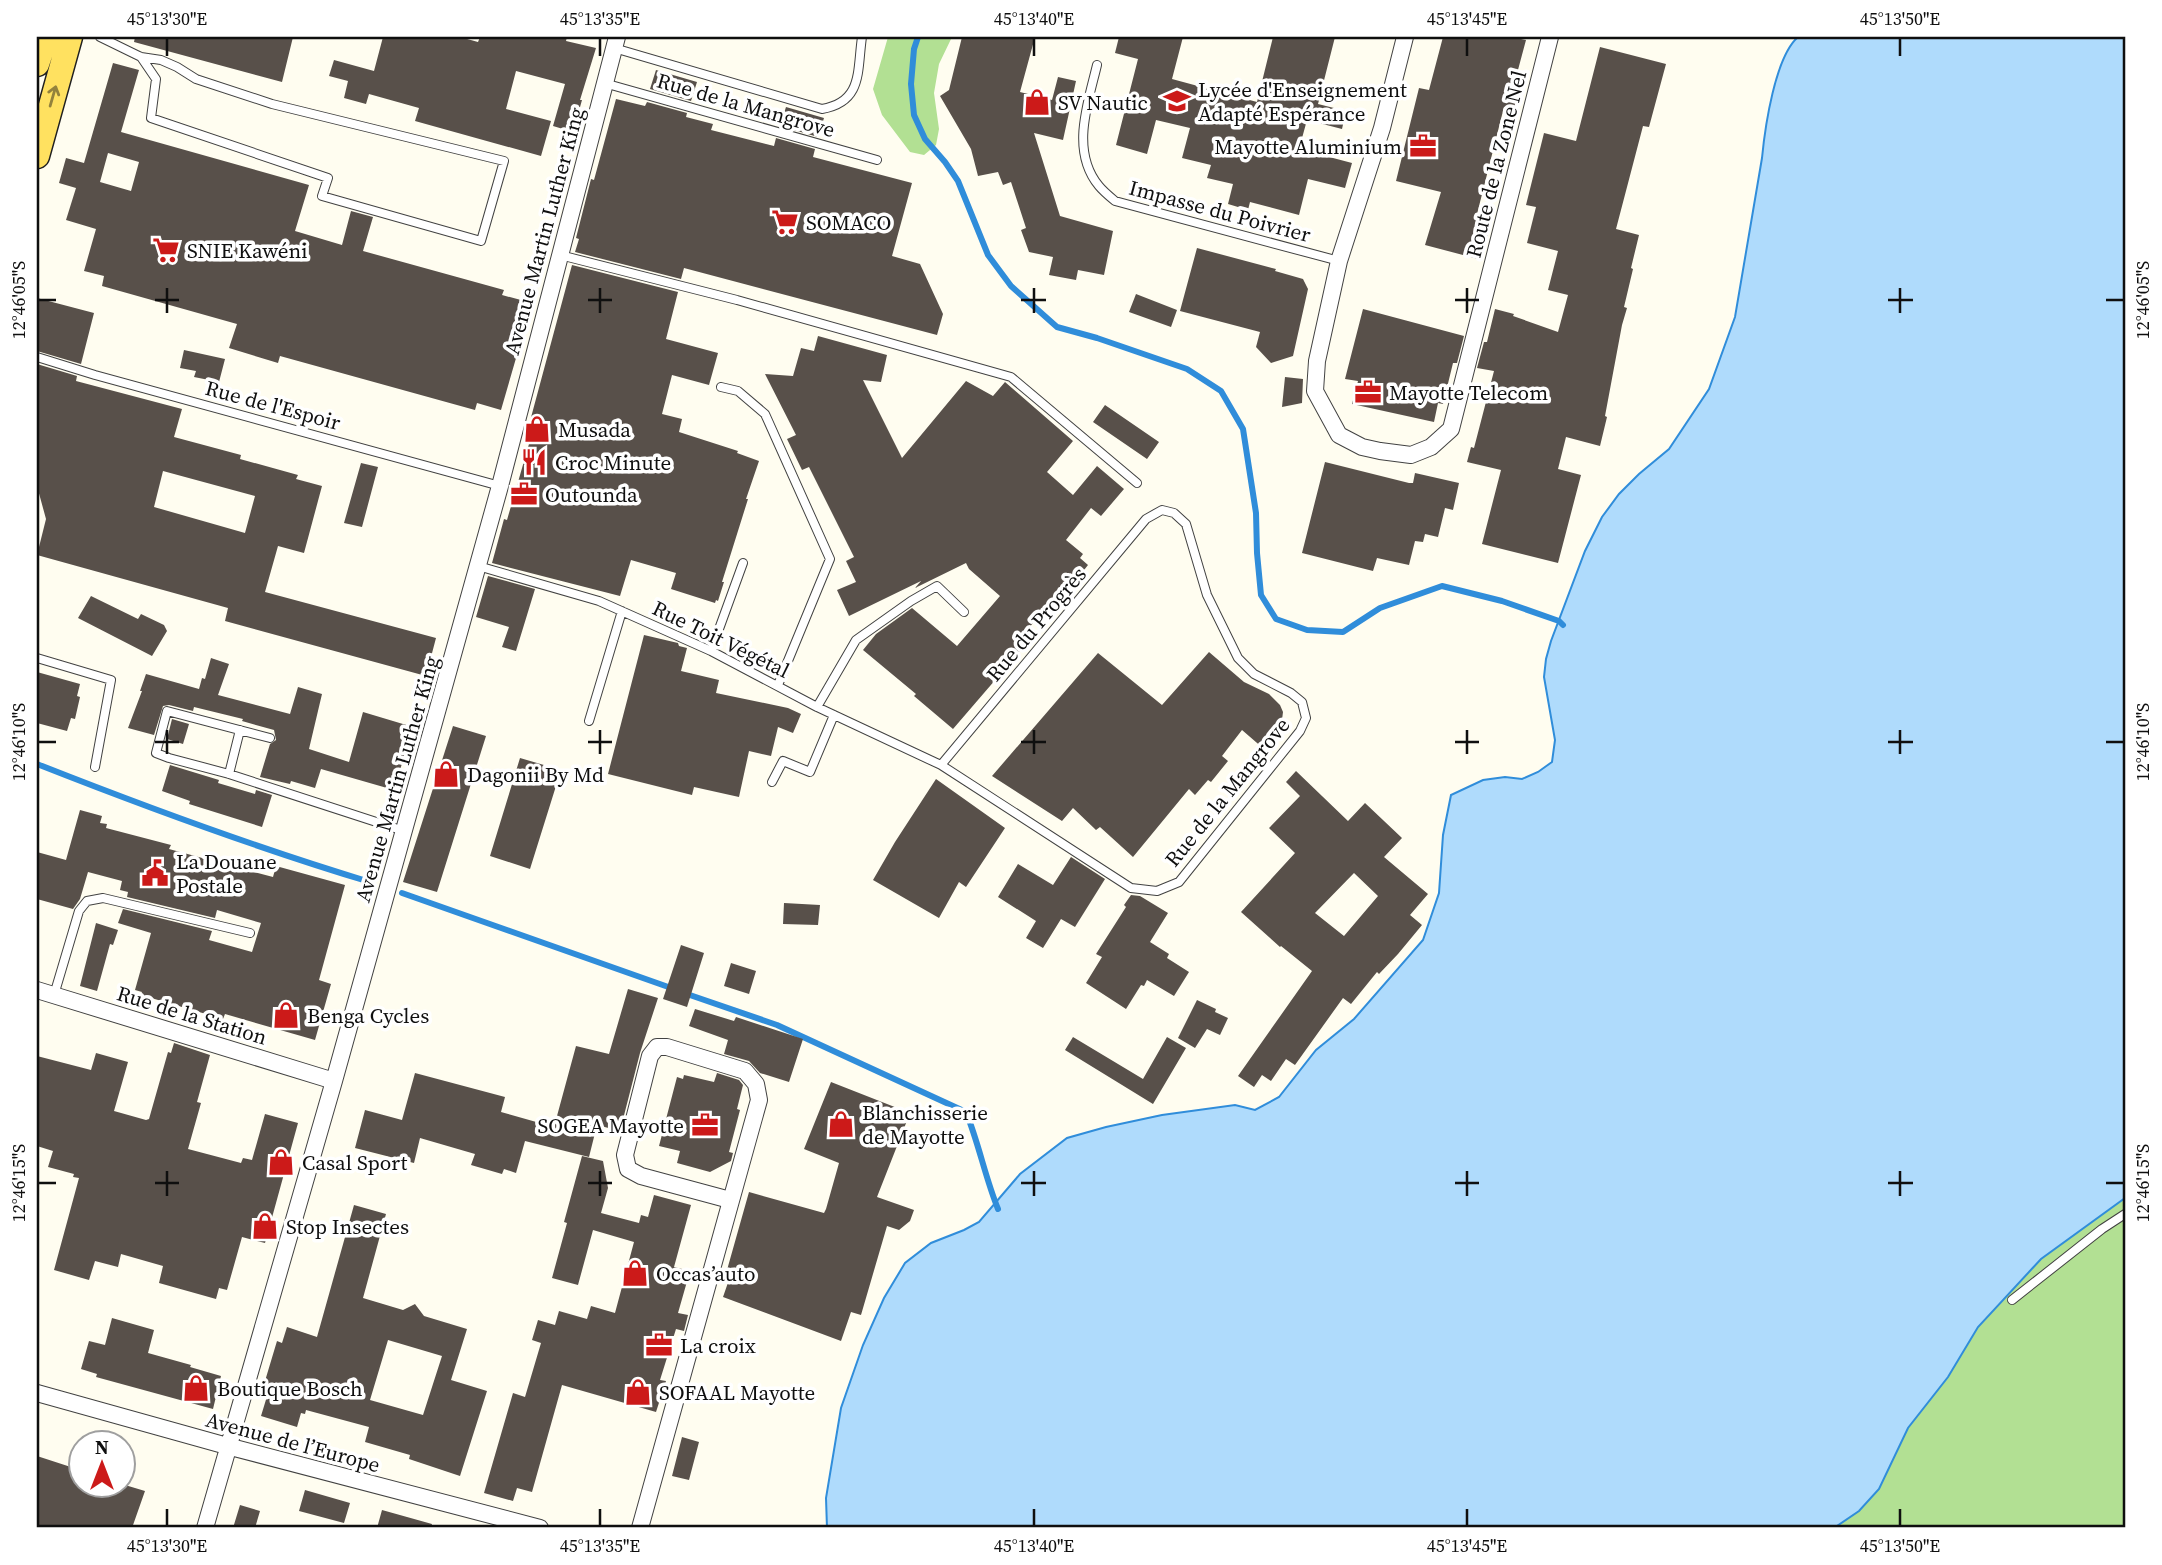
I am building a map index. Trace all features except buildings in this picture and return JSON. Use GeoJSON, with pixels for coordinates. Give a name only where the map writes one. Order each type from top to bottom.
{"type":"FeatureCollection","features":[{"type":"Feature","properties":{"kind":"main road"},"geometry":{"type":"LineString","coordinates":[[37,64],[46,37]]}},
{"type":"Feature","properties":{"kind":"main road"},"geometry":{"type":"LineString","coordinates":[[37,156],[70,37]]}},
{"type":"Feature","properties":{"kind":"street","name":"Route de la Zone Nel"},"geometry":{"type":"LineString","coordinates":[[1405,37],[1382,128],[1339,261],[1317,361],[1315,391],[1339,435],[1362,447],[1411,455],[1431,447],[1451,429],[1550,37]]}},
{"type":"Feature","properties":{"kind":"street","name":"Avenue Martin Luther King"},"geometry":{"type":"LineString","coordinates":[[205,1528],[478,566],[615,42]]}},
{"type":"Feature","properties":{"kind":"street","name":"Rue de la Station"},"geometry":{"type":"LineString","coordinates":[[37,990],[334,1081]]}},
{"type":"Feature","properties":{"kind":"street"},"geometry":{"type":"LineString","coordinates":[[640,1528],[759,1100],[756,1084],[745,1072],[667,1047],[657,1047],[650,1056],[625,1155],[628,1169],[641,1176],[730,1200]]}},
{"type":"Feature","properties":{"kind":"street","name":"Avenue de l’Europe"},"geometry":{"type":"LineString","coordinates":[[37,1393],[540,1528]]}},
{"type":"Feature","properties":{"kind":"lane"},"geometry":{"type":"LineString","coordinates":[[100,37],[141,57],[161,60],[197,79],[272,104],[504,161],[481,241],[322,195],[328,178],[151,118],[156,79],[141,57]]}},
{"type":"Feature","properties":{"kind":"lane"},"geometry":{"type":"LineString","coordinates":[[615,42],[821,109],[836,107],[854,90],[862,37]]}},
{"type":"Feature","properties":{"kind":"lane","name":"Impasse du Poivrier"},"geometry":{"type":"LineString","coordinates":[[1097,65],[1084,120],[1083,142],[1086,164],[1098,185],[1115,201],[1339,261]]}},
{"type":"Feature","properties":{"kind":"lane","name":"Rue de la Mangrove"},"geometry":{"type":"LineString","coordinates":[[604,83],[877,160]]}},
{"type":"Feature","properties":{"kind":"lane"},"geometry":{"type":"LineString","coordinates":[[560,255],[737,300],[1011,377],[1137,483]]}},
{"type":"Feature","properties":{"kind":"lane","name":"Rue de l'Espoir"},"geometry":{"type":"LineString","coordinates":[[37,357],[500,486]]}},
{"type":"Feature","properties":{"kind":"lane"},"geometry":{"type":"LineString","coordinates":[[721,387],[738,391],[765,414],[830,559],[778,685]]}},
{"type":"Feature","properties":{"kind":"lane","name":"Rue de la Mangrove"},"geometry":{"type":"LineString","coordinates":[[941,765],[1131,888],[1157,891],[1179,882],[1300,731],[1306,718],[1302,702],[1291,693],[1254,674],[1238,659],[1207,595],[1186,524],[1174,513],[1162,510]]}},
{"type":"Feature","properties":{"kind":"lane","name":"Rue du Progrès"},"geometry":{"type":"LineString","coordinates":[[941,765],[1146,519],[1162,510]]}},
{"type":"Feature","properties":{"kind":"lane"},"geometry":{"type":"LineString","coordinates":[[711,651],[743,563]]}},
{"type":"Feature","properties":{"kind":"lane","name":"Rue Toit Végétal"},"geometry":{"type":"LineString","coordinates":[[478,566],[599,601],[711,651],[817,707],[941,765]]}},
{"type":"Feature","properties":{"kind":"lane"},"geometry":{"type":"LineString","coordinates":[[817,707],[856,640],[911,601],[937,586],[964,612]]}},
{"type":"Feature","properties":{"kind":"lane"},"geometry":{"type":"LineString","coordinates":[[589,721],[622,611]]}},
{"type":"Feature","properties":{"kind":"lane"},"geometry":{"type":"LineString","coordinates":[[37,658],[111,680],[95,767]]}},
{"type":"Feature","properties":{"kind":"lane"},"geometry":{"type":"LineString","coordinates":[[270,738],[167,711],[156,753],[404,831]]}},
{"type":"Feature","properties":{"kind":"lane"},"geometry":{"type":"LineString","coordinates":[[772,782],[783,761],[810,772],[834,715]]}},
{"type":"Feature","properties":{"kind":"lane"},"geometry":{"type":"LineString","coordinates":[[229,774],[240,730]]}},
{"type":"Feature","properties":{"kind":"lane"},"geometry":{"type":"LineString","coordinates":[[54,995],[79,911],[87,901],[103,898],[250,933]]}},
{"type":"Feature","properties":{"kind":"lane"},"geometry":{"type":"LineString","coordinates":[[2012,1300],[2091,1237],[2125,1214]]}},
{"type":"Feature","properties":{"kind":"green space"},"geometry":{"type":"Polygon","coordinates":[[[888,37],[952,37],[939,64],[934,93],[939,129],[936,145],[924,155],[910,152],[882,115],[873,89],[888,37]]]}},
{"type":"Feature","properties":{"kind":"green space"},"geometry":{"type":"Polygon","coordinates":[[[2125,1198],[2125,1528],[1834,1528],[1859,1511],[1879,1489],[1908,1428],[1948,1377],[1978,1327],[2041,1259],[2125,1198]]]}},
{"type":"Feature","properties":{"kind":"water"},"geometry":{"type":"Polygon","coordinates":[[[1798,37],[2125,37],[2125,1198],[2041,1259],[1978,1327],[1948,1377],[1908,1428],[1879,1489],[1859,1511],[1834,1528],[827,1528],[826,1498],[841,1408],[863,1345],[884,1298],[905,1263],[931,1243],[979,1222],[1020,1174],[1067,1138],[1162,1115],[1235,1105],[1255,1110],[1279,1097],[1316,1050],[1354,1019],[1423,940],[1439,893],[1443,835],[1451,795],[1483,780],[1505,777],[1522,779],[1552,762],[1555,740],[1544,677],[1551,641],[1585,551],[1602,517],[1619,494],[1669,449],[1709,389],[1735,317],[1772,93],[1783,60],[1798,37]]]}},
{"type":"Feature","properties":{"kind":"waterway"},"geometry":{"type":"LineString","coordinates":[[918,37],[914,49],[911,84],[914,115],[925,139],[958,181],[988,255],[1011,286],[1057,327],[1187,369],[1221,391],[1243,429],[1256,513],[1261,595],[1276,619],[1307,630],[1343,632],[1380,608],[1442,586],[1502,601],[1559,621],[1563,625]]}},
{"type":"Feature","properties":{"kind":"waterway"},"geometry":{"type":"LineString","coordinates":[[37,764],[202,826],[370,882]]}},
{"type":"Feature","properties":{"kind":"waterway"},"geometry":{"type":"LineString","coordinates":[[402,893],[674,989]]}},
{"type":"Feature","properties":{"kind":"waterway"},"geometry":{"type":"LineString","coordinates":[[684,993],[777,1025],[966,1112],[998,1209]]}},
{"type":"Feature","properties":{"kind":"place","name":"Lycée d'Enseignement Adapté Espérance"},"geometry":{"type":"Point","coordinates":[1177,101]}},
{"type":"Feature","properties":{"kind":"place","name":"SV Nautic"},"geometry":{"type":"Point","coordinates":[1037,102]}},
{"type":"Feature","properties":{"kind":"place","name":"Mayotte Aluminium"},"geometry":{"type":"Point","coordinates":[1423,146]}},
{"type":"Feature","properties":{"kind":"place","name":"SOMACO"},"geometry":{"type":"Point","coordinates":[785,222]}},
{"type":"Feature","properties":{"kind":"place","name":"SNIE Kawéni"},"geometry":{"type":"Point","coordinates":[166,250]}},
{"type":"Feature","properties":{"kind":"place","name":"Mayotte Telecom"},"geometry":{"type":"Point","coordinates":[1368,392]}},
{"type":"Feature","properties":{"kind":"place","name":"Musada"},"geometry":{"type":"Point","coordinates":[537,429]}},
{"type":"Feature","properties":{"kind":"place","name":"Croc Minute"},"geometry":{"type":"Point","coordinates":[534,462]}},
{"type":"Feature","properties":{"kind":"place","name":"Outounda"},"geometry":{"type":"Point","coordinates":[524,494]}},
{"type":"Feature","properties":{"kind":"place","name":"Dagonii By Md"},"geometry":{"type":"Point","coordinates":[446,774]}},
{"type":"Feature","properties":{"kind":"place","name":"La Douane Postale"},"geometry":{"type":"Point","coordinates":[155,873]}},
{"type":"Feature","properties":{"kind":"place","name":"Benga Cycles"},"geometry":{"type":"Point","coordinates":[286,1015]}},
{"type":"Feature","properties":{"kind":"place","name":"Blanchisserie de Mayotte"},"geometry":{"type":"Point","coordinates":[841,1124]}},
{"type":"Feature","properties":{"kind":"place","name":"SOGEA Mayotte"},"geometry":{"type":"Point","coordinates":[705,1125]}},
{"type":"Feature","properties":{"kind":"place","name":"Casal Sport"},"geometry":{"type":"Point","coordinates":[281,1162]}},
{"type":"Feature","properties":{"kind":"place","name":"Stop Insectes"},"geometry":{"type":"Point","coordinates":[265,1226]}},
{"type":"Feature","properties":{"kind":"place","name":"Occas’auto"},"geometry":{"type":"Point","coordinates":[635,1273]}},
{"type":"Feature","properties":{"kind":"place","name":"La croix"},"geometry":{"type":"Point","coordinates":[659,1345]}},
{"type":"Feature","properties":{"kind":"place","name":"Boutique Bosch"},"geometry":{"type":"Point","coordinates":[196,1388]}},
{"type":"Feature","properties":{"kind":"place","name":"SOFAAL Mayotte"},"geometry":{"type":"Point","coordinates":[638,1392]}}]}
